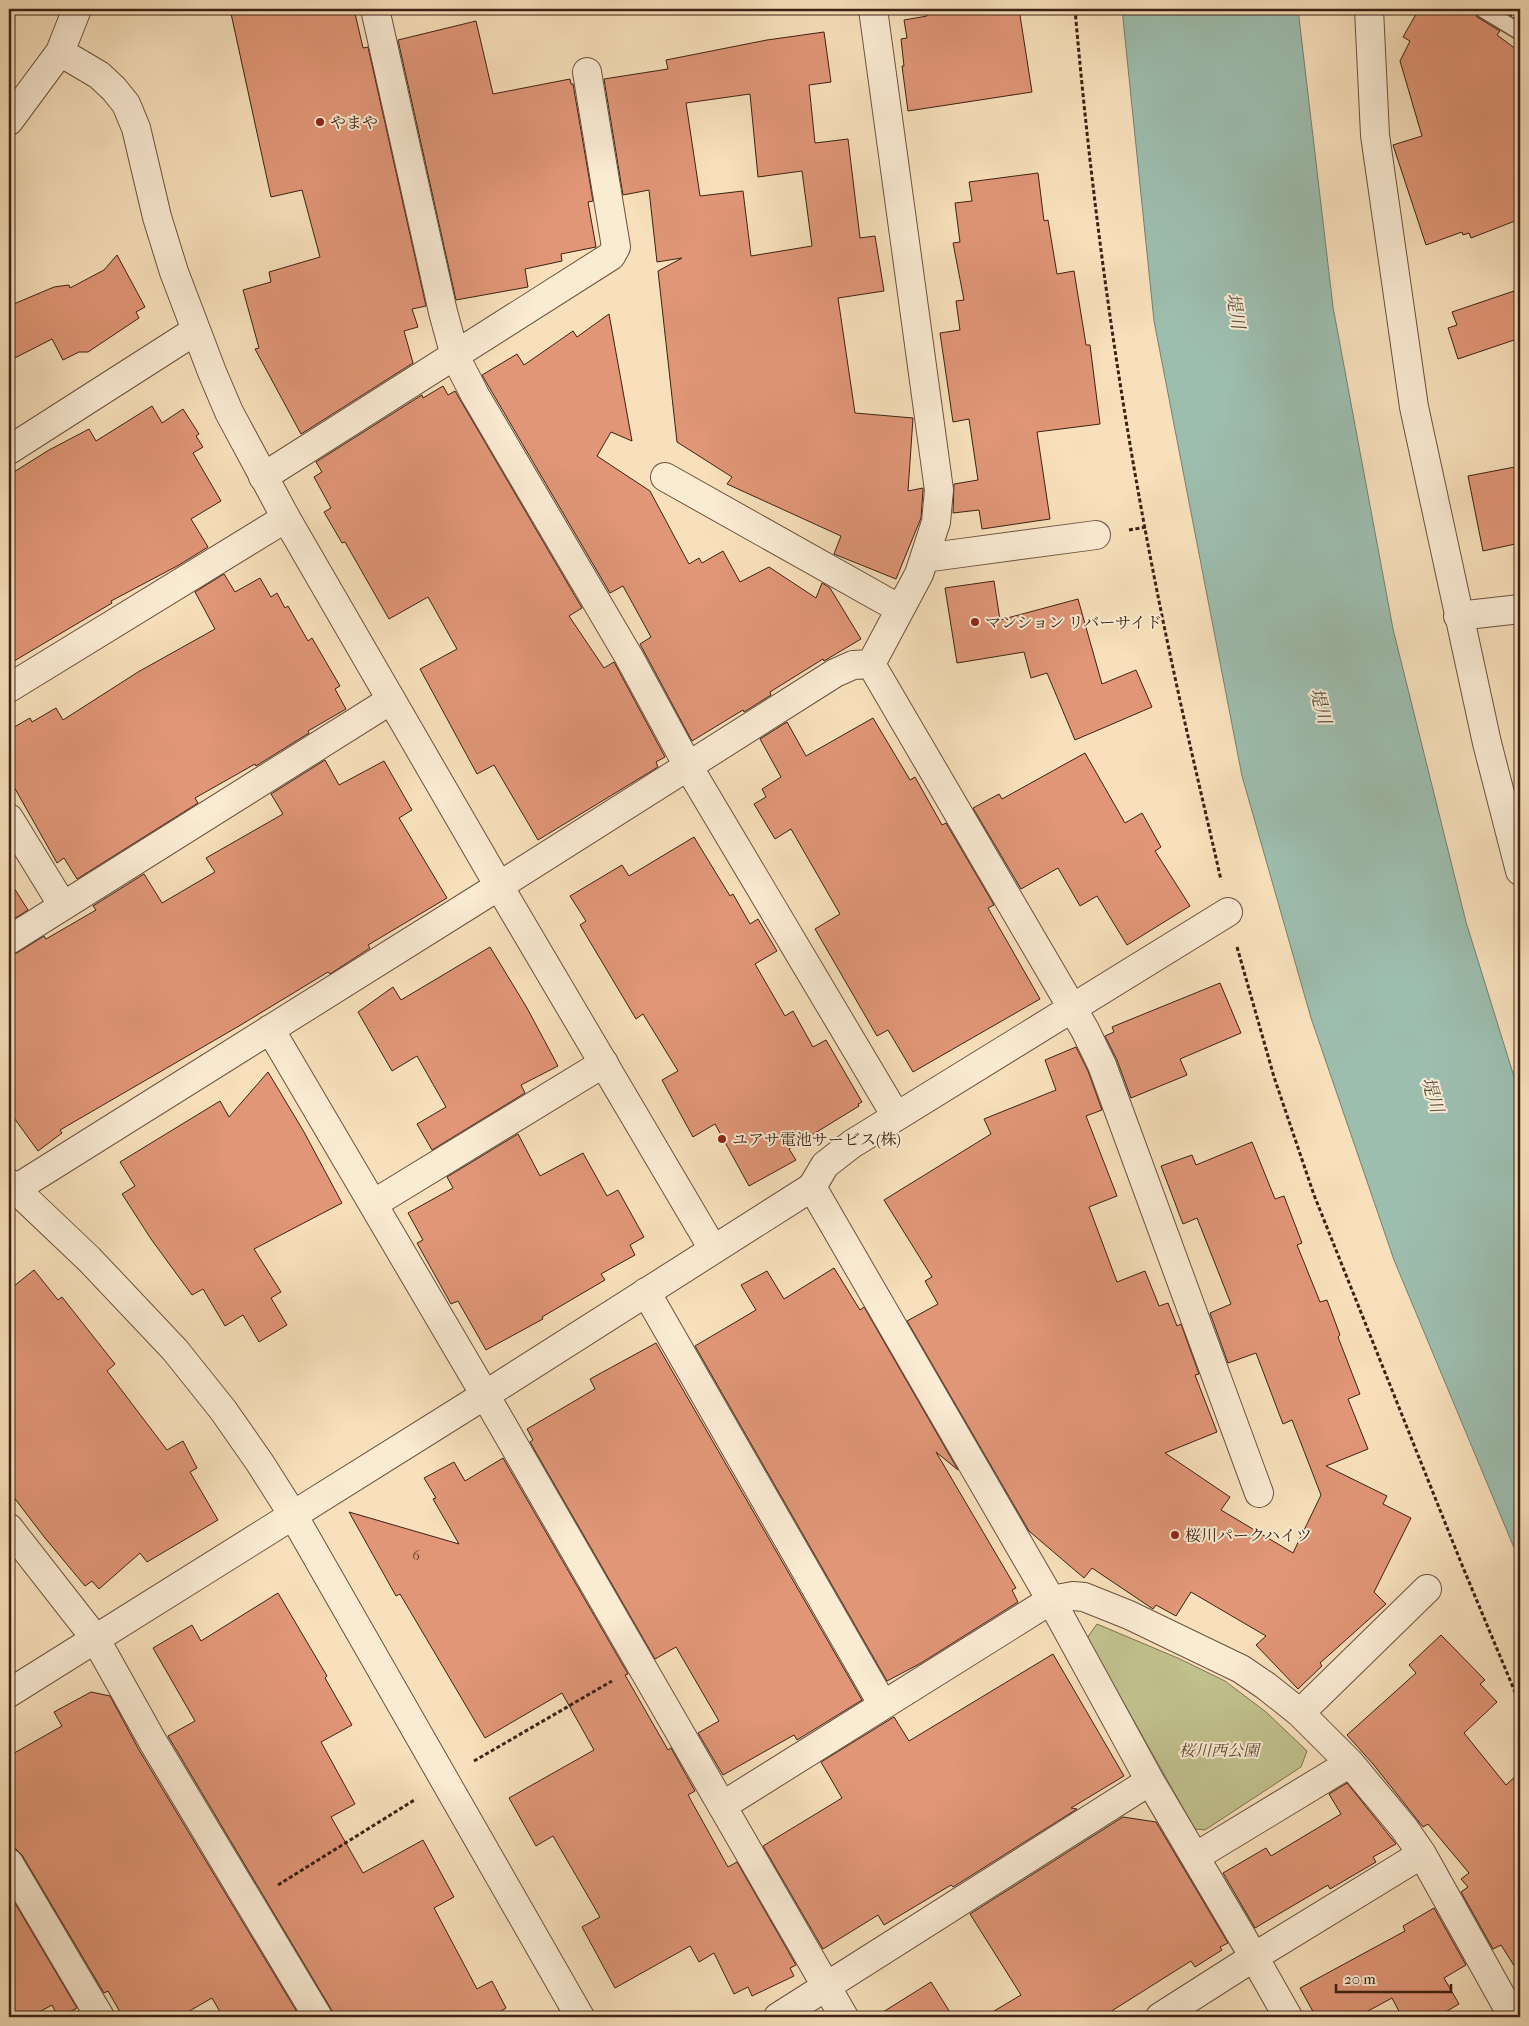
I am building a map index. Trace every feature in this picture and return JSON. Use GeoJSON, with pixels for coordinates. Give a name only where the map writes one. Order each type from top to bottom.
{"type":"FeatureCollection","features":[{"type":"Feature","properties":{"kind":"street"},"geometry":{"type":"LineString","coordinates":[[9,120],[60,52],[77,9]]}},
{"type":"Feature","properties":{"kind":"street"},"geometry":{"type":"LineString","coordinates":[[375,9],[443,312],[455,356],[475,395],[629,657],[688,766],[896,1116]]}},
{"type":"Feature","properties":{"kind":"street"},"geometry":{"type":"LineString","coordinates":[[871,664],[919,574],[936,522],[939,490],[873,9]]}},
{"type":"Feature","properties":{"kind":"street"},"geometry":{"type":"LineString","coordinates":[[1370,9],[1375,135],[1383,202],[1414,407],[1487,743],[1520,871]]}},
{"type":"Feature","properties":{"kind":"street"},"geometry":{"type":"LineString","coordinates":[[60,52],[98,75],[114,89],[126,104],[136,128],[157,217],[195,331],[230,412],[263,477],[499,886],[713,1249]]}},
{"type":"Feature","properties":{"kind":"street"},"geometry":{"type":"LineString","coordinates":[[263,477],[611,256],[616,247],[588,72]]}},
{"type":"Feature","properties":{"kind":"street"},"geometry":{"type":"LineString","coordinates":[[9,450],[195,331]]}},
{"type":"Feature","properties":{"kind":"street"},"geometry":{"type":"LineString","coordinates":[[666,477],[900,610]]}},
{"type":"Feature","properties":{"kind":"street"},"geometry":{"type":"LineString","coordinates":[[9,688],[286,518]]}},
{"type":"Feature","properties":{"kind":"street"},"geometry":{"type":"LineString","coordinates":[[924,558],[1096,535]]}},
{"type":"Feature","properties":{"kind":"street"},"geometry":{"type":"LineString","coordinates":[[1458,616],[1520,609]]}},
{"type":"Feature","properties":{"kind":"street"},"geometry":{"type":"LineString","coordinates":[[580,2017],[294,1515],[228,1418],[175,1350],[89,1259],[11,1188],[270,1029],[845,668],[862,663],[871,664]]}},
{"type":"Feature","properties":{"kind":"street"},"geometry":{"type":"LineString","coordinates":[[871,664],[1071,1010],[1085,1030],[1102,1065],[1259,1493]]}},
{"type":"Feature","properties":{"kind":"street"},"geometry":{"type":"LineString","coordinates":[[9,940],[391,700]]}},
{"type":"Feature","properties":{"kind":"street"},"geometry":{"type":"LineString","coordinates":[[9,818],[64,906]]}},
{"type":"Feature","properties":{"kind":"street"},"geometry":{"type":"LineString","coordinates":[[9,1693],[485,1395],[812,1187],[825,1166],[852,1144],[1228,912]]}},
{"type":"Feature","properties":{"kind":"street"},"geometry":{"type":"LineString","coordinates":[[270,1029],[485,1395],[844,2017]]}},
{"type":"Feature","properties":{"kind":"street"},"geometry":{"type":"LineString","coordinates":[[373,1204],[604,1063]]}},
{"type":"Feature","properties":{"kind":"street"},"geometry":{"type":"LineString","coordinates":[[812,1187],[1051,1600],[1150,1780],[1288,2017]]}},
{"type":"Feature","properties":{"kind":"street"},"geometry":{"type":"LineString","coordinates":[[646,1292],[883,1704]]}},
{"type":"Feature","properties":{"kind":"street"},"geometry":{"type":"LineString","coordinates":[[9,1528],[95,1638],[153,1742],[318,2017]]}},
{"type":"Feature","properties":{"kind":"street"},"geometry":{"type":"LineString","coordinates":[[1300,1713],[1427,1589]]}},
{"type":"Feature","properties":{"kind":"street"},"geometry":{"type":"LineString","coordinates":[[722,1806],[1051,1600],[1073,1596],[1084,1597],[1129,1615],[1241,1669],[1300,1713],[1350,1763],[1404,1828],[1422,1854],[1513,2017]]}},
{"type":"Feature","properties":{"kind":"street"},"geometry":{"type":"LineString","coordinates":[[1195,1857],[1350,1763]]}},
{"type":"Feature","properties":{"kind":"street"},"geometry":{"type":"LineString","coordinates":[[778,2017],[1150,1780]]}},
{"type":"Feature","properties":{"kind":"street"},"geometry":{"type":"LineString","coordinates":[[1160,2017],[1422,1854]]}},
{"type":"Feature","properties":{"kind":"street"},"geometry":{"type":"LineString","coordinates":[[9,1863],[100,2017]]}},
{"type":"Feature","properties":{"kind":"lane"},"geometry":{"type":"LineString","coordinates":[[1482,9],[1518,28]]}},
{"type":"Feature","properties":{"kind":"path"},"geometry":{"type":"LineString","coordinates":[[1075,9],[1094,198],[1133,459],[1172,666],[1228,912],[1274,1077],[1314,1195],[1454,1548],[1520,1704]]}},
{"type":"Feature","properties":{"kind":"path"},"geometry":{"type":"LineString","coordinates":[[474,1761],[640,1664]]}},
{"type":"Feature","properties":{"kind":"path"},"geometry":{"type":"LineString","coordinates":[[250,1903],[416,1799]]}},
{"type":"Feature","properties":{"kind":"green space","name":"桜川西公園"},"geometry":{"type":"Polygon","coordinates":[[[1097,1624],[1180,1659],[1225,1681],[1266,1712],[1307,1751],[1301,1767],[1205,1830],[1195,1829],[1087,1638],[1097,1624]]]}},
{"type":"Feature","properties":{"kind":"water","name":"堤川"},"geometry":{"type":"Polygon","coordinates":[[[1122,9],[1298,9],[1333,307],[1393,629],[1466,922],[1520,1096],[1520,1562],[1394,1260],[1311,1018],[1242,776],[1154,321],[1122,9]]]}},
{"type":"Feature","properties":{"kind":"building"},"geometry":{"type":"Polygon","coordinates":[[[230,9],[354,9],[363,48],[368,47],[426,306],[412,309],[418,327],[404,331],[413,363],[301,434],[255,349],[259,348],[243,290],[271,282],[269,272],[320,257],[302,190],[271,197],[230,9]]]}},
{"type":"Feature","properties":{"kind":"building"},"geometry":{"type":"Polygon","coordinates":[[[926,9],[1019,9],[1032,92],[908,111],[902,66],[904,66],[901,39],[907,38],[904,20],[927,16],[926,9]]]}},
{"type":"Feature","properties":{"kind":"building"},"geometry":{"type":"Polygon","coordinates":[[[1419,9],[1473,9],[1477,17],[1500,31],[1497,35],[1520,52],[1520,219],[1471,238],[1469,233],[1463,235],[1462,232],[1426,245],[1393,145],[1422,136],[1400,61],[1410,41],[1403,37],[1419,9]]]}},
{"type":"Feature","properties":{"kind":"building"},"geometry":{"type":"Polygon","coordinates":[[[1500,9],[1517,9],[1511,16],[1500,9]]]}},
{"type":"Feature","properties":{"kind":"building"},"geometry":{"type":"Polygon","coordinates":[[[476,21],[493,94],[570,79],[571,84],[573,84],[593,201],[588,202],[596,247],[561,254],[562,261],[525,269],[528,287],[456,300],[398,40],[476,21]]]}},
{"type":"Feature","properties":{"kind":"building"},"geometry":{"type":"Polygon","coordinates":[[[824,32],[831,82],[809,85],[815,143],[848,139],[860,238],[875,236],[884,291],[838,298],[855,413],[913,418],[908,491],[923,488],[921,518],[896,579],[834,554],[841,536],[727,484],[732,477],[677,442],[658,271],[682,258],[657,262],[649,190],[623,195],[604,79],[668,69],[666,60],[767,40],[824,32]],[[750,94],[686,103],[700,196],[743,191],[751,256],[812,246],[802,171],[758,177],[750,94]]]}},
{"type":"Feature","properties":{"kind":"building"},"geometry":{"type":"Polygon","coordinates":[[[1038,173],[1044,221],[1048,220],[1057,274],[1074,271],[1086,345],[1090,345],[1100,424],[1037,432],[1050,519],[982,529],[979,510],[953,513],[954,484],[978,480],[969,419],[953,422],[940,333],[960,330],[956,301],[964,300],[953,243],[960,242],[955,203],[972,201],[969,182],[1038,173]]]}},
{"type":"Feature","properties":{"kind":"building"},"geometry":{"type":"Polygon","coordinates":[[[117,255],[145,307],[136,312],[139,318],[88,352],[79,352],[63,360],[52,339],[9,361],[9,306],[54,287],[69,285],[70,288],[104,270],[117,255]]]}},
{"type":"Feature","properties":{"kind":"building"},"geometry":{"type":"Polygon","coordinates":[[[1520,289],[1520,338],[1458,359],[1448,328],[1457,325],[1452,312],[1520,289]]]}},
{"type":"Feature","properties":{"kind":"building"},"geometry":{"type":"Polygon","coordinates":[[[609,314],[632,441],[611,432],[597,456],[650,491],[689,564],[699,558],[702,563],[723,551],[740,582],[769,567],[816,598],[822,583],[830,588],[861,639],[824,661],[823,659],[770,692],[771,695],[744,712],[743,710],[692,741],[640,644],[651,637],[623,586],[610,593],[482,375],[517,354],[524,365],[573,331],[577,337],[609,314]]]}},
{"type":"Feature","properties":{"kind":"building"},"geometry":{"type":"Polygon","coordinates":[[[443,386],[448,395],[455,391],[582,608],[569,616],[604,668],[614,662],[665,757],[656,762],[658,767],[538,840],[494,765],[477,774],[420,669],[457,649],[428,597],[389,619],[345,542],[342,543],[324,512],[331,508],[314,477],[322,472],[316,462],[422,395],[423,398],[443,386]]]}},
{"type":"Feature","properties":{"kind":"building"},"geometry":{"type":"Polygon","coordinates":[[[152,406],[162,423],[183,409],[199,434],[196,436],[203,447],[193,453],[221,501],[191,519],[208,547],[179,565],[111,601],[112,603],[9,664],[9,475],[49,450],[89,429],[96,441],[152,406]]]}},
{"type":"Feature","properties":{"kind":"building"},"geometry":{"type":"Polygon","coordinates":[[[1520,466],[1520,543],[1483,551],[1468,476],[1520,466]]]}},
{"type":"Feature","properties":{"kind":"building"},"geometry":{"type":"Polygon","coordinates":[[[224,574],[235,592],[260,578],[271,597],[277,593],[285,608],[288,606],[308,641],[312,638],[340,686],[335,689],[346,709],[308,731],[309,733],[256,766],[255,764],[195,798],[198,803],[77,879],[64,858],[57,863],[9,778],[9,730],[30,718],[32,722],[56,708],[63,720],[138,672],[215,629],[195,592],[224,574]]]}},
{"type":"Feature","properties":{"kind":"building"},"geometry":{"type":"Polygon","coordinates":[[[994,581],[1000,620],[1078,599],[1102,684],[1136,670],[1152,707],[1075,740],[1047,673],[1031,678],[1024,652],[957,663],[945,588],[994,581]]]}},
{"type":"Feature","properties":{"kind":"building"},"geometry":{"type":"Polygon","coordinates":[[[873,718],[910,780],[915,777],[942,825],[946,823],[994,905],[988,908],[1040,999],[913,1072],[888,1030],[877,1036],[815,929],[840,914],[791,829],[775,839],[754,804],[766,797],[762,789],[781,777],[760,739],[787,722],[806,756],[873,718]]]}},
{"type":"Feature","properties":{"kind":"building"},"geometry":{"type":"Polygon","coordinates":[[[1085,753],[1125,823],[1142,813],[1161,847],[1155,851],[1190,906],[1127,945],[1097,896],[1080,906],[1058,868],[1021,889],[973,808],[999,794],[1002,799],[1085,753]]]}},
{"type":"Feature","properties":{"kind":"building"},"geometry":{"type":"Polygon","coordinates":[[[325,760],[339,785],[384,761],[412,810],[399,818],[447,898],[368,945],[370,948],[330,974],[328,972],[60,1130],[62,1133],[38,1151],[9,1111],[9,955],[17,953],[44,936],[46,939],[96,910],[93,906],[144,874],[162,903],[215,872],[206,858],[283,814],[271,794],[325,760]]]}},
{"type":"Feature","properties":{"kind":"building"},"geometry":{"type":"Polygon","coordinates":[[[694,837],[730,896],[733,894],[750,924],[758,919],[777,951],[755,964],[785,1016],[793,1011],[813,1047],[826,1040],[862,1102],[858,1104],[859,1106],[789,1149],[796,1160],[749,1186],[715,1124],[693,1137],[662,1080],[678,1071],[643,1014],[636,1019],[580,925],[586,921],[570,896],[622,865],[629,876],[694,837]]]}},
{"type":"Feature","properties":{"kind":"building"},"geometry":{"type":"Polygon","coordinates":[[[9,880],[28,910],[9,922],[9,880]]]}},
{"type":"Feature","properties":{"kind":"building"},"geometry":{"type":"Polygon","coordinates":[[[490,947],[527,1008],[558,1066],[521,1085],[525,1093],[432,1150],[417,1124],[446,1107],[417,1056],[392,1071],[358,1012],[393,987],[401,1000],[490,947]]]}},
{"type":"Feature","properties":{"kind":"building"},"geometry":{"type":"Polygon","coordinates":[[[1220,983],[1241,1033],[1180,1059],[1187,1075],[1131,1098],[1117,1060],[1105,1036],[1114,1032],[1112,1027],[1220,983]]]}},
{"type":"Feature","properties":{"kind":"building"},"geometry":{"type":"Polygon","coordinates":[[[1076,1047],[1088,1071],[1102,1110],[1086,1116],[1117,1196],[1089,1207],[1117,1282],[1145,1271],[1159,1306],[1168,1303],[1177,1326],[1181,1324],[1199,1374],[1195,1375],[1217,1432],[1165,1453],[1230,1497],[1221,1510],[1293,1553],[1321,1495],[1292,1420],[1283,1424],[1256,1353],[1228,1363],[1210,1313],[1231,1304],[1197,1218],[1183,1224],[1161,1166],[1192,1155],[1196,1165],[1252,1142],[1275,1199],[1284,1196],[1302,1243],[1297,1245],[1320,1302],[1327,1300],[1340,1335],[1338,1337],[1360,1394],[1348,1399],[1368,1449],[1326,1466],[1387,1496],[1383,1504],[1411,1518],[1374,1592],[1386,1604],[1320,1663],[1322,1666],[1298,1689],[1256,1645],[1266,1636],[1191,1592],[1176,1616],[1156,1605],[1153,1609],[1092,1568],[1084,1578],[1029,1531],[907,1321],[938,1304],[925,1281],[932,1277],[884,1200],[991,1134],[984,1119],[1056,1090],[1045,1060],[1076,1047]]]}},
{"type":"Feature","properties":{"kind":"building"},"geometry":{"type":"Polygon","coordinates":[[[268,1072],[304,1132],[342,1203],[254,1249],[281,1292],[271,1298],[287,1325],[259,1342],[243,1315],[225,1326],[203,1289],[192,1295],[151,1239],[122,1194],[135,1186],[120,1162],[220,1101],[229,1117],[268,1072]]]}},
{"type":"Feature","properties":{"kind":"building"},"geometry":{"type":"Polygon","coordinates":[[[518,1134],[540,1176],[583,1153],[607,1196],[618,1190],[644,1237],[630,1245],[635,1255],[601,1274],[605,1280],[542,1317],[543,1319],[486,1350],[458,1301],[451,1304],[417,1243],[423,1240],[408,1213],[453,1188],[447,1177],[518,1134]]]}},
{"type":"Feature","properties":{"kind":"building"},"geometry":{"type":"Polygon","coordinates":[[[834,1268],[860,1310],[864,1307],[958,1470],[936,1452],[1016,1588],[1012,1590],[1018,1602],[921,1663],[887,1681],[695,1346],[756,1310],[741,1285],[767,1271],[784,1299],[834,1268]]]}},
{"type":"Feature","properties":{"kind":"building"},"geometry":{"type":"Polygon","coordinates":[[[34,1270],[58,1300],[62,1297],[115,1364],[107,1371],[167,1450],[183,1441],[197,1468],[190,1472],[218,1520],[147,1562],[140,1553],[99,1589],[92,1581],[85,1586],[9,1491],[9,1290],[34,1270]]]}},
{"type":"Feature","properties":{"kind":"building"},"geometry":{"type":"Polygon","coordinates":[[[656,1343],[862,1700],[797,1740],[794,1735],[723,1775],[698,1733],[719,1721],[676,1647],[655,1659],[530,1442],[533,1440],[527,1429],[595,1389],[590,1379],[656,1343]]]}},
{"type":"Feature","properties":{"kind":"building"},"geometry":{"type":"Polygon","coordinates":[[[503,1458],[628,1674],[625,1675],[668,1750],[671,1748],[695,1791],[688,1795],[728,1867],[737,1862],[796,1965],[790,1968],[794,1976],[752,1996],[748,1987],[734,1994],[714,1953],[699,1962],[690,1946],[615,1988],[582,1927],[600,1917],[553,1836],[536,1846],[509,1798],[594,1750],[562,1693],[485,1738],[400,1594],[396,1596],[349,1512],[459,1544],[433,1499],[436,1498],[424,1478],[454,1462],[465,1481],[503,1458]]]}},
{"type":"Feature","properties":{"kind":"building"},"geometry":{"type":"Polygon","coordinates":[[[278,1593],[327,1676],[325,1678],[352,1725],[321,1742],[355,1804],[331,1817],[363,1873],[423,1840],[454,1897],[434,1908],[477,1989],[492,1981],[506,2008],[492,2017],[334,2017],[168,1736],[195,1721],[153,1648],[192,1625],[201,1641],[278,1593]]]}},
{"type":"Feature","properties":{"kind":"building"},"geometry":{"type":"Polygon","coordinates":[[[1441,1635],[1485,1680],[1480,1684],[1497,1702],[1464,1733],[1506,1785],[1520,1772],[1520,1975],[1501,1945],[1493,1949],[1461,1892],[1468,1887],[1461,1879],[1469,1873],[1428,1824],[1423,1827],[1373,1764],[1347,1735],[1416,1673],[1409,1665],[1441,1635]]]}},
{"type":"Feature","properties":{"kind":"building"},"geometry":{"type":"Polygon","coordinates":[[[1053,1654],[1124,1776],[1071,1808],[1077,1809],[953,1887],[951,1885],[884,1925],[878,1915],[823,1949],[763,1846],[842,1798],[821,1762],[894,1717],[909,1741],[1053,1654]]]}},
{"type":"Feature","properties":{"kind":"building"},"geometry":{"type":"Polygon","coordinates":[[[91,1692],[110,1696],[139,1750],[300,2017],[223,2017],[212,1998],[179,2017],[123,2017],[108,1991],[104,1993],[22,1855],[16,1849],[9,1847],[9,1756],[62,1726],[54,1712],[91,1692]]]}},
{"type":"Feature","properties":{"kind":"building"},"geometry":{"type":"Polygon","coordinates":[[[1347,1783],[1396,1844],[1373,1857],[1376,1862],[1330,1889],[1328,1885],[1255,1928],[1223,1873],[1266,1848],[1271,1856],[1341,1814],[1329,1794],[1347,1783]]]}},
{"type":"Feature","properties":{"kind":"building"},"geometry":{"type":"Polygon","coordinates":[[[1123,1817],[1156,1822],[1228,1943],[1220,1947],[1222,1950],[1195,1967],[1191,1961],[1102,2017],[984,2017],[1021,1995],[970,1914],[1123,1817]]]}},
{"type":"Feature","properties":{"kind":"building"},"geometry":{"type":"Polygon","coordinates":[[[9,1893],[77,2008],[60,2017],[58,2017],[52,2005],[30,2017],[9,2017],[9,1893]]]}},
{"type":"Feature","properties":{"kind":"building"},"geometry":{"type":"Polygon","coordinates":[[[1434,1908],[1466,1965],[1444,1978],[1459,2004],[1437,2017],[1402,2017],[1392,1998],[1357,2017],[1316,2017],[1300,1988],[1405,1931],[1403,1926],[1434,1908]]]}},
{"type":"Feature","properties":{"kind":"building"},"geometry":{"type":"Polygon","coordinates":[[[931,1982],[953,2017],[875,2017],[931,1982]]]}},
{"type":"Feature","properties":{"kind":"place","name":"やまや"},"geometry":{"type":"Point","coordinates":[320,122]}},
{"type":"Feature","properties":{"kind":"place","name":"マンション リバーサイド"},"geometry":{"type":"Point","coordinates":[975,622]}},
{"type":"Feature","properties":{"kind":"place","name":"ユアサ電池サービス(株)"},"geometry":{"type":"Point","coordinates":[722,1139]}},
{"type":"Feature","properties":{"kind":"place","name":"桜川パークハイツ"},"geometry":{"type":"Point","coordinates":[1175,1535]}}]}
